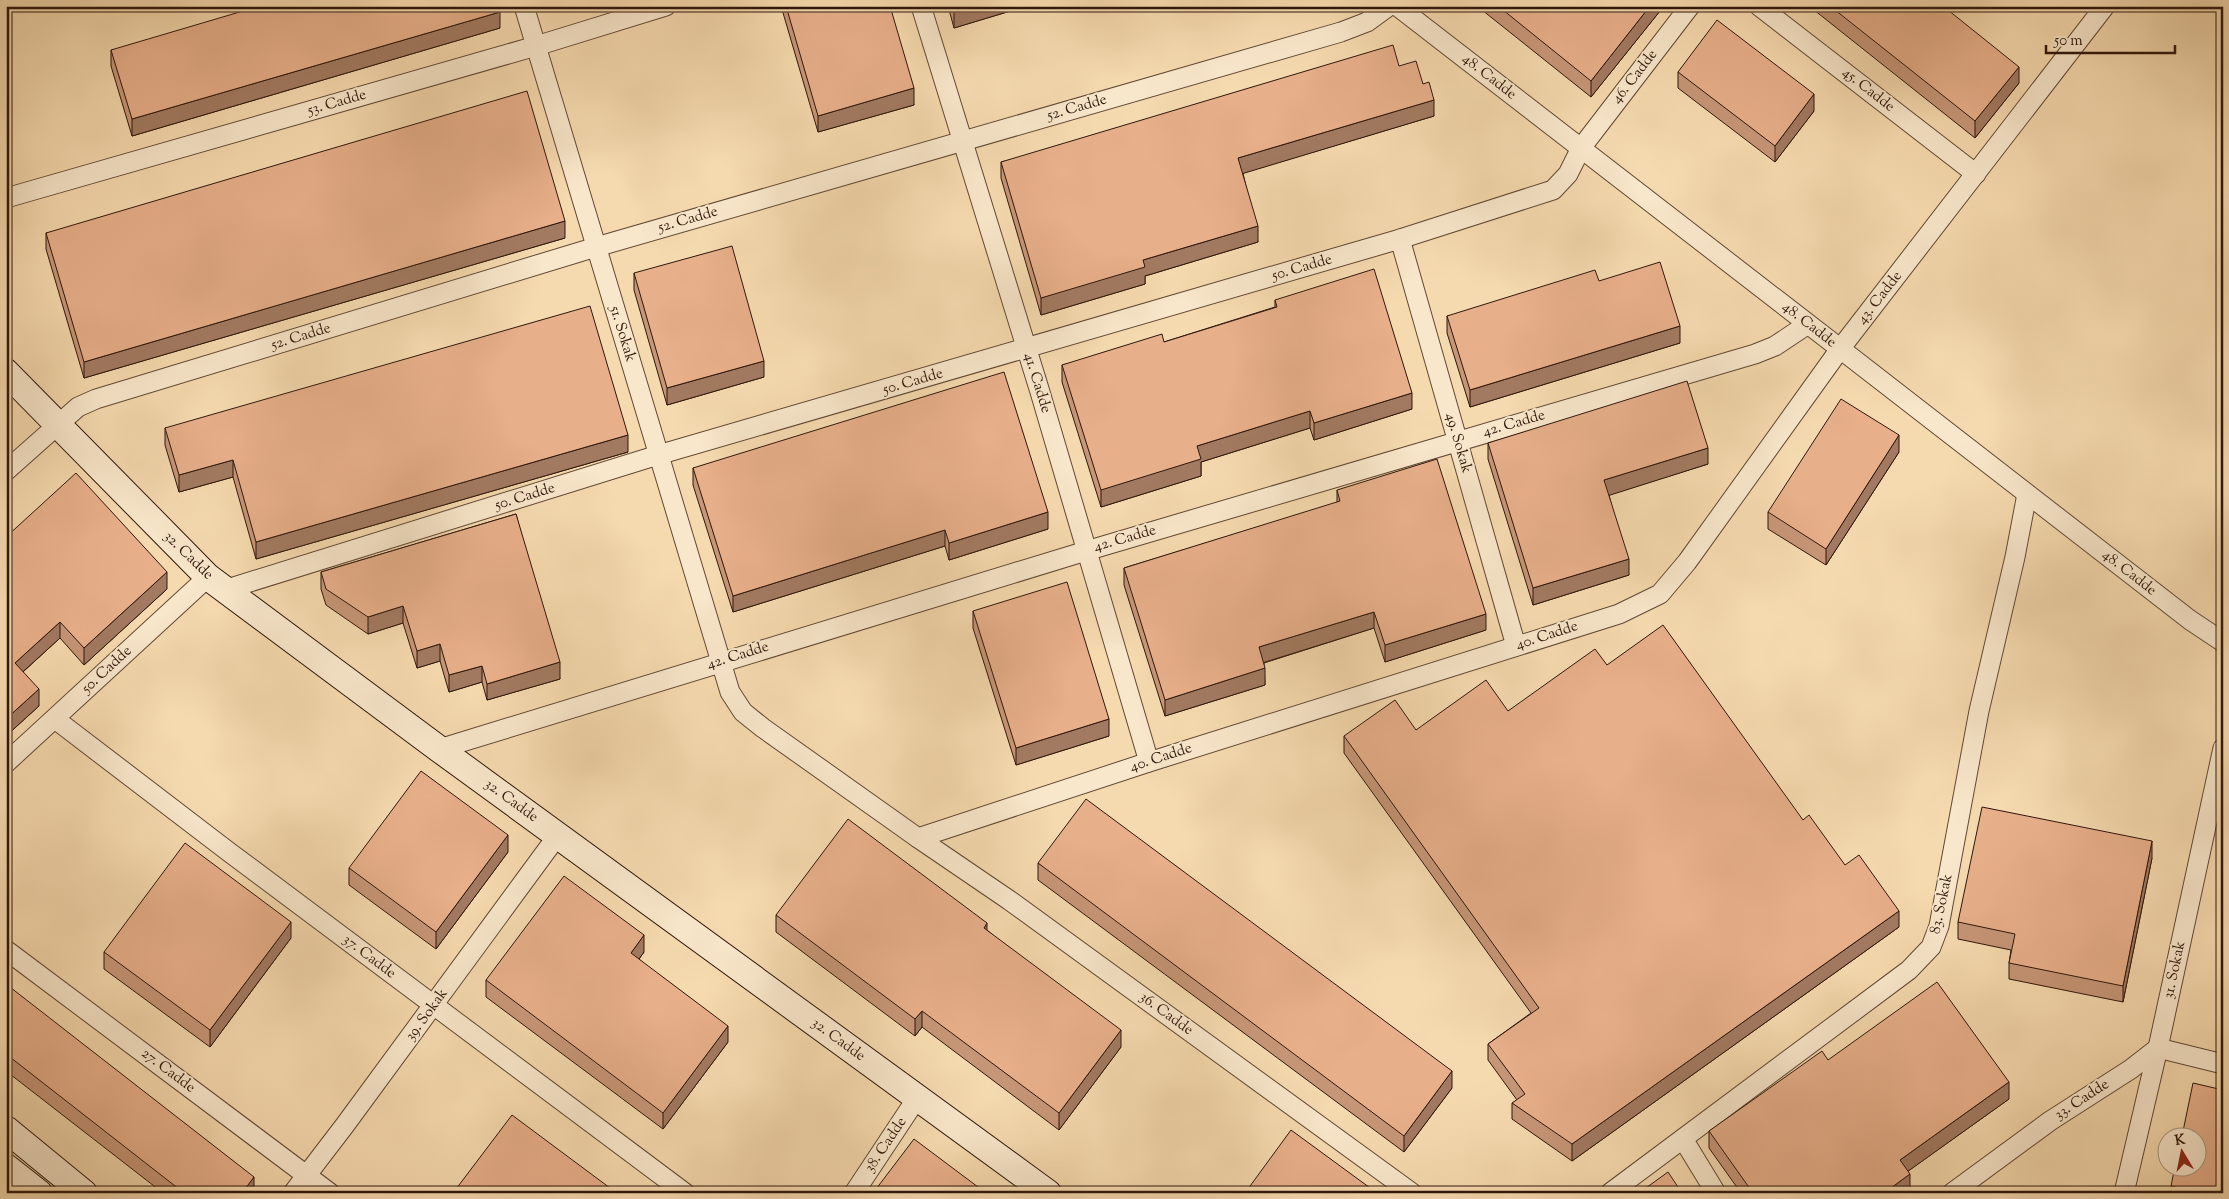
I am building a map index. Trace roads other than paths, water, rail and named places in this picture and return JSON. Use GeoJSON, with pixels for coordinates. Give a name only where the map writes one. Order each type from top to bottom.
{"type":"FeatureCollection","features":[{"type":"Feature","properties":{"kind":"street","name":"51. Sokak"},"geometry":{"type":"LineString","coordinates":[[524,6],[720,662]]}},
{"type":"Feature","properties":{"kind":"street","name":"53. Cadde"},"geometry":{"type":"LineString","coordinates":[[6,198],[536,46],[666,6]]}},
{"type":"Feature","properties":{"kind":"street","name":"41. Cadde"},"geometry":{"type":"LineString","coordinates":[[921,6],[1149,762]]}},
{"type":"Feature","properties":{"kind":"street","name":"52. Cadde"},"geometry":{"type":"LineString","coordinates":[[6,470],[56,424],[78,407],[96,399],[596,247],[1341,32],[1367,22],[1389,6]]}},
{"type":"Feature","properties":{"kind":"street","name":"48. Cadde"},"geometry":{"type":"LineString","coordinates":[[1397,6],[2190,620],[2223,642]]}},
{"type":"Feature","properties":{"kind":"street","name":"46. Cadde"},"geometry":{"type":"LineString","coordinates":[[1581,148],[1690,6]]}},
{"type":"Feature","properties":{"kind":"street","name":"45. Cadde"},"geometry":{"type":"LineString","coordinates":[[1759,6],[1976,174]]}},
{"type":"Feature","properties":{"kind":"street","name":"43. Cadde"},"geometry":{"type":"LineString","coordinates":[[1660,594],[1686,562],[1840,349],[2104,7]]}},
{"type":"Feature","properties":{"kind":"street","name":"50. Cadde"},"geometry":{"type":"LineString","coordinates":[[6,763],[55,719],[216,583],[1400,239],[1553,190],[1568,174],[1581,148]]}},
{"type":"Feature","properties":{"kind":"street","name":"49. Sokak"},"geometry":{"type":"LineString","coordinates":[[1400,239],[1516,646]]}},
{"type":"Feature","properties":{"kind":"street","name":"42. Cadde"},"geometry":{"type":"LineString","coordinates":[[439,749],[1086,550],[1755,354],[1775,346],[1808,324]]}},
{"type":"Feature","properties":{"kind":"street","name":"32. Cadde"},"geometry":{"type":"LineString","coordinates":[[6,372],[216,583],[439,749],[1048,1193]]}},
{"type":"Feature","properties":{"kind":"street","name":"83. Sokak"},"geometry":{"type":"LineString","coordinates":[[1610,1193],[1909,970],[1931,947],[1939,926],[1979,711],[2015,557],[2027,494]]}},
{"type":"Feature","properties":{"kind":"street","name":"40. Cadde"},"geometry":{"type":"LineString","coordinates":[[918,838],[1149,762],[1619,614],[1660,594]]}},
{"type":"Feature","properties":{"kind":"street"},"geometry":{"type":"LineString","coordinates":[[720,662],[730,692],[743,712],[918,838]]}},
{"type":"Feature","properties":{"kind":"street","name":"37. Cadde"},"geometry":{"type":"LineString","coordinates":[[55,719],[685,1193]]}},
{"type":"Feature","properties":{"kind":"street","name":"31. Sokak"},"geometry":{"type":"LineString","coordinates":[[2124,1193],[2158,1048],[2223,748]]}},
{"type":"Feature","properties":{"kind":"street","name":"39. Sokak"},"geometry":{"type":"LineString","coordinates":[[293,1193],[558,835]]}},
{"type":"Feature","properties":{"kind":"street","name":"36. Cadde"},"geometry":{"type":"LineString","coordinates":[[918,838],[1009,900],[1412,1193]]}},
{"type":"Feature","properties":{"kind":"street","name":"27. Cadde"},"geometry":{"type":"LineString","coordinates":[[6,950],[330,1193]]}},
{"type":"Feature","properties":{"kind":"street"},"geometry":{"type":"LineString","coordinates":[[2158,1048],[2223,1064]]}},
{"type":"Feature","properties":{"kind":"street","name":"33. Cadde"},"geometry":{"type":"LineString","coordinates":[[1952,1193],[2050,1120],[2131,1069],[2158,1048]]}},
{"type":"Feature","properties":{"kind":"street","name":"38. Cadde"},"geometry":{"type":"LineString","coordinates":[[854,1193],[917,1098]]}},
{"type":"Feature","properties":{"kind":"street"},"geometry":{"type":"LineString","coordinates":[[6,1129],[84,1193]]}},
{"type":"Feature","properties":{"kind":"street"},"geometry":{"type":"LineString","coordinates":[[1683,1139],[1716,1193]]}},
{"type":"Feature","properties":{"kind":"street"},"geometry":{"type":"LineString","coordinates":[[6,1167],[39,1193]]}}]}
